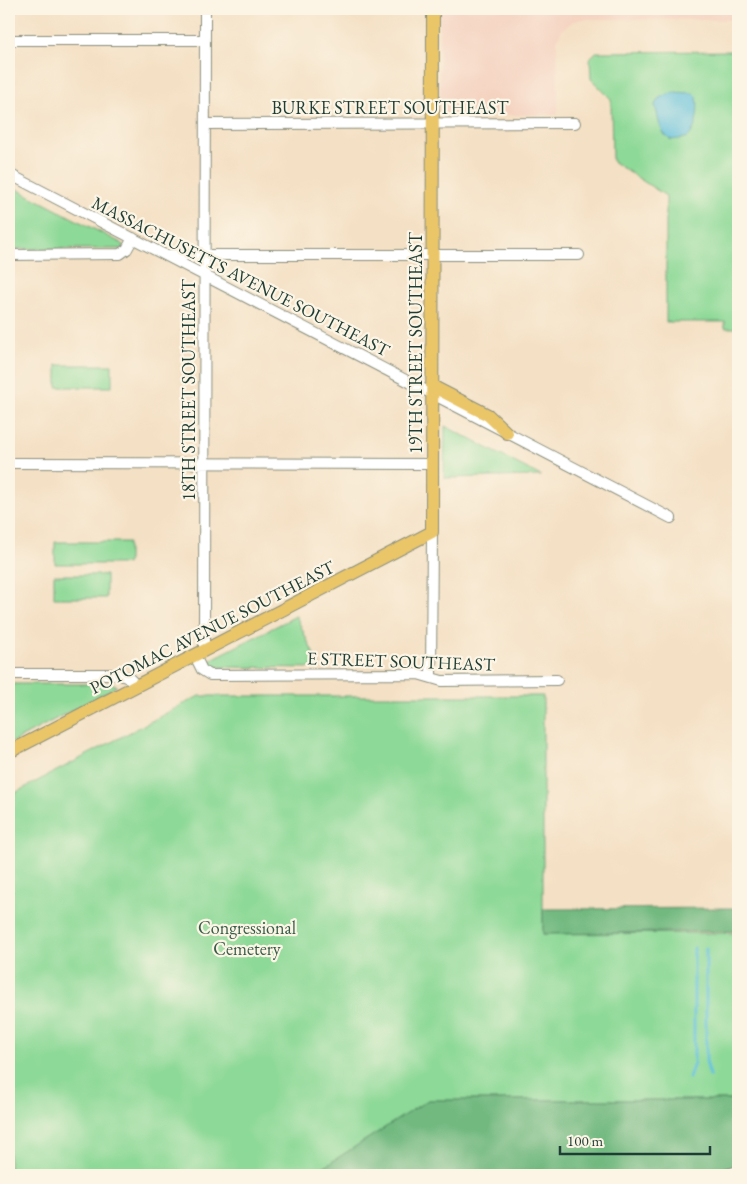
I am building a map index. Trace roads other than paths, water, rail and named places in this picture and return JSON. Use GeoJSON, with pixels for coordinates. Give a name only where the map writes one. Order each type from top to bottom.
{"type":"FeatureCollection","features":[{"type":"Feature","properties":{"kind":"main road","name":"19TH STREET SOUTHEAST"},"geometry":{"type":"LineString","coordinates":[[432,532],[433,9]]}},
{"type":"Feature","properties":{"kind":"main road"},"geometry":{"type":"LineString","coordinates":[[432,390],[488,415],[507,432]]}},
{"type":"Feature","properties":{"kind":"main road","name":"POTOMAC AVENUE SOUTHEAST"},"geometry":{"type":"LineString","coordinates":[[9,752],[432,532]]}},
{"type":"Feature","properties":{"kind":"street","name":"18TH STREET SOUTHEAST"},"geometry":{"type":"LineString","coordinates":[[200,654],[204,464],[205,9]]}},
{"type":"Feature","properties":{"kind":"street"},"geometry":{"type":"LineString","coordinates":[[9,40],[205,40]]}},
{"type":"Feature","properties":{"kind":"street","name":"BURKE STREET SOUTHEAST"},"geometry":{"type":"LineString","coordinates":[[205,124],[575,123]]}},
{"type":"Feature","properties":{"kind":"street","name":"MASSACHUSETTS AVENUE SOUTHEAST"},"geometry":{"type":"LineString","coordinates":[[9,174],[204,276],[432,390]]}},
{"type":"Feature","properties":{"kind":"street"},"geometry":{"type":"LineString","coordinates":[[9,255],[120,254],[127,250],[132,238]]}},
{"type":"Feature","properties":{"kind":"street"},"geometry":{"type":"LineString","coordinates":[[165,255],[579,255]]}},
{"type":"Feature","properties":{"kind":"street"},"geometry":{"type":"LineString","coordinates":[[507,432],[671,518]]}},
{"type":"Feature","properties":{"kind":"street"},"geometry":{"type":"LineString","coordinates":[[9,464],[432,464]]}},
{"type":"Feature","properties":{"kind":"street","name":"19TH STREET SOUTHEAST"},"geometry":{"type":"LineString","coordinates":[[430,677],[432,532]]}},
{"type":"Feature","properties":{"kind":"street","name":"E STREET SOUTHEAST"},"geometry":{"type":"LineString","coordinates":[[200,654],[202,670],[210,674],[418,674],[442,680],[557,680]]}},
{"type":"Feature","properties":{"kind":"street"},"geometry":{"type":"LineString","coordinates":[[9,674],[117,674],[129,678],[137,686]]}},
{"type":"Feature","properties":{"kind":"street"},"geometry":{"type":"LineString","coordinates":[[725,1175],[738,1171]]}},
{"type":"Feature","properties":{"kind":"water"},"geometry":{"type":"Polygon","coordinates":[[[674,92],[693,93],[697,97],[698,111],[696,122],[689,136],[672,140],[665,135],[659,123],[655,105],[659,98],[674,92]]]}},
{"type":"Feature","properties":{"kind":"waterway"},"geometry":{"type":"LineString","coordinates":[[689,1078],[694,1063],[694,948]]}},
{"type":"Feature","properties":{"kind":"waterway"},"geometry":{"type":"LineString","coordinates":[[706,948],[706,1061],[710,1076]]}},
{"type":"Feature","properties":{"kind":"park label","name":"Congressional Cemetery"},"geometry":{"type":"Point","coordinates":[247,938]}}]}
